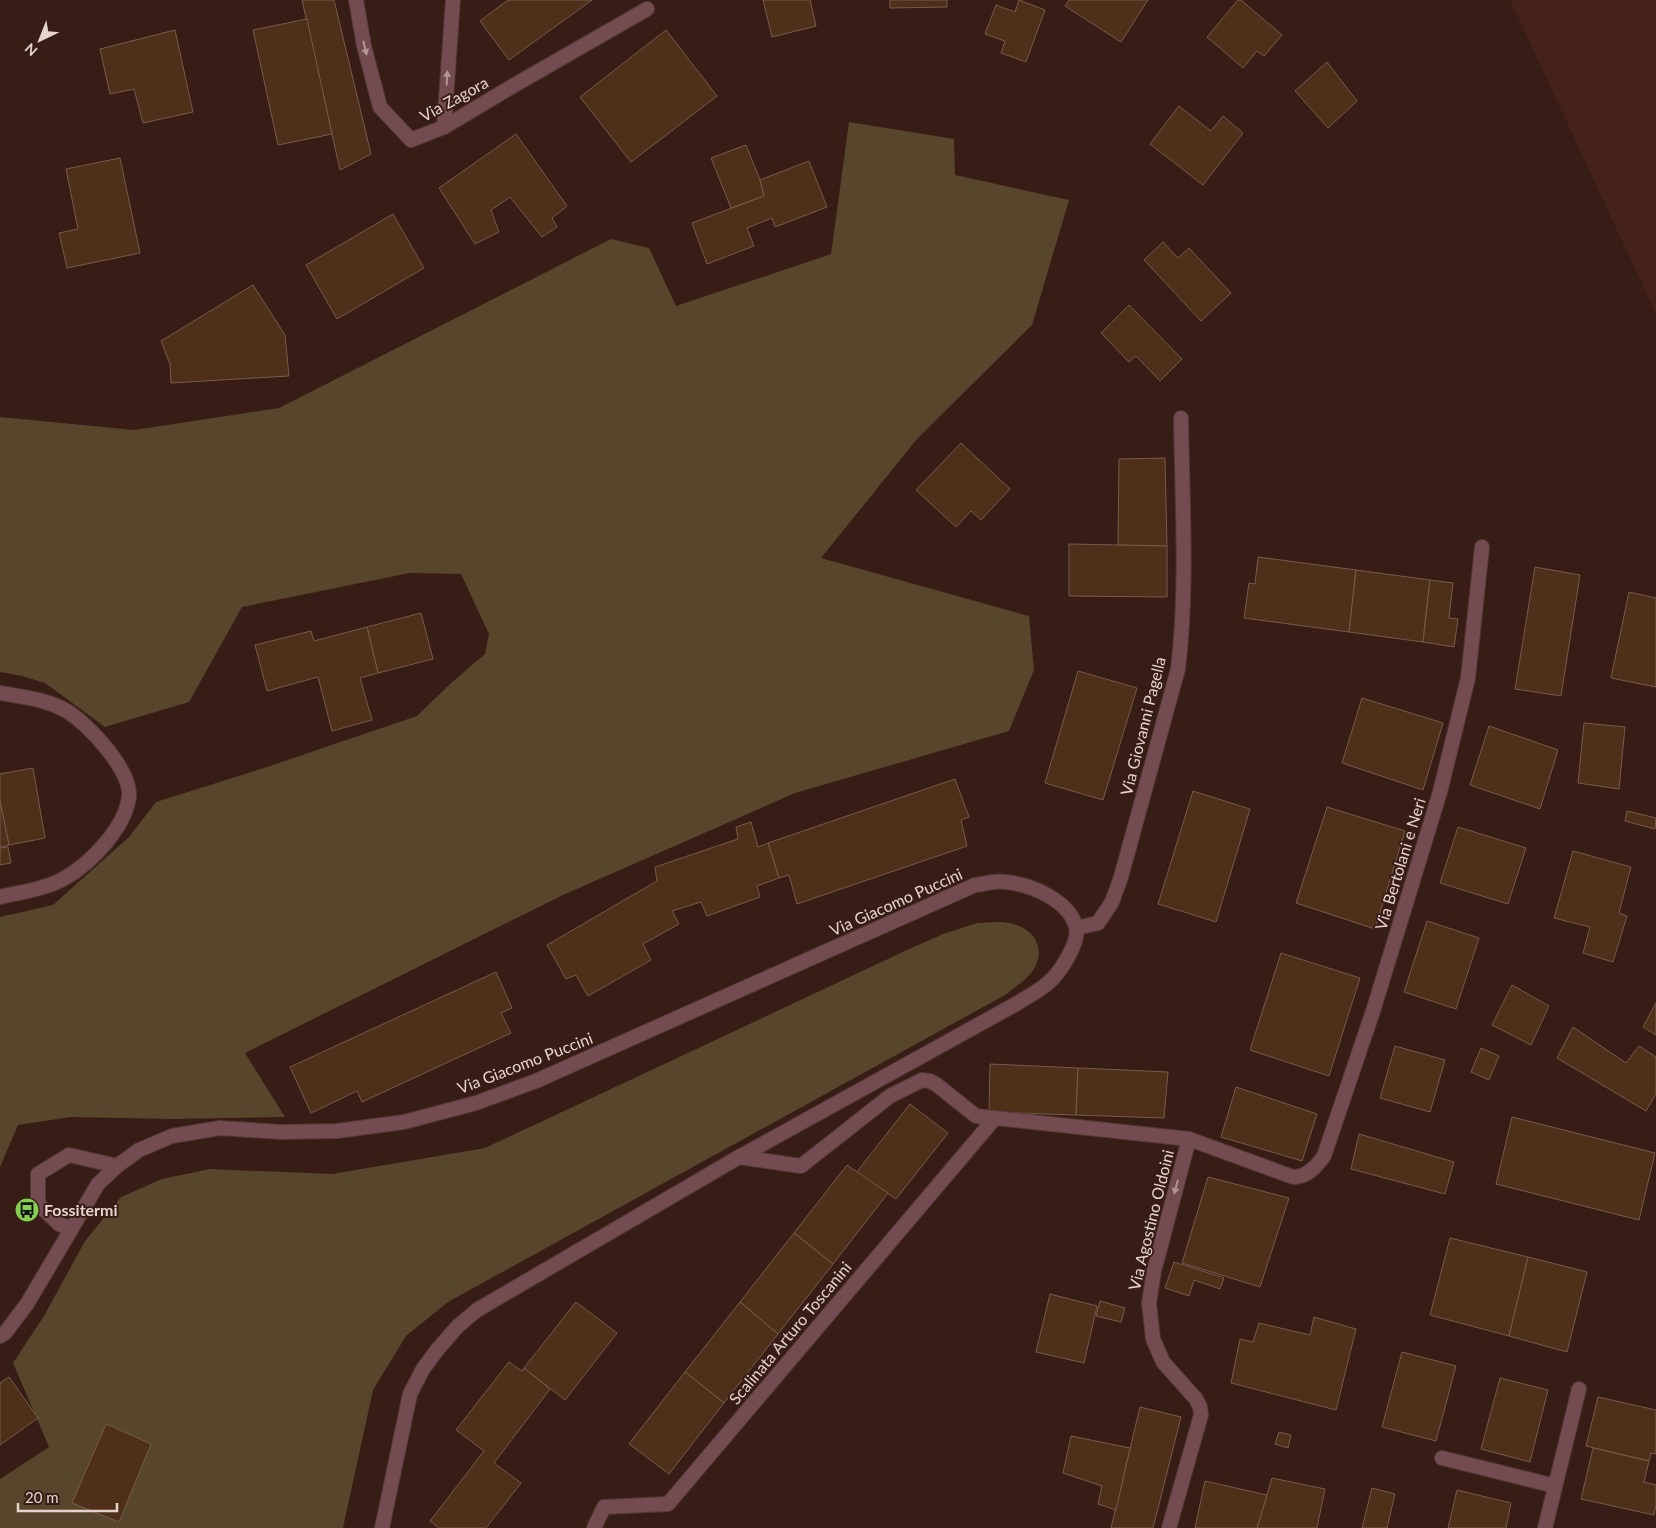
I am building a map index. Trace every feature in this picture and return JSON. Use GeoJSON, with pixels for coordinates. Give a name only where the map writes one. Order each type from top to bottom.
{"type":"FeatureCollection","features":[{"type":"Feature","properties":{"kind":"street","name":"Via Zagora"},"geometry":{"type":"LineString","coordinates":[[356,0],[364,46],[380,107],[411,140],[444,127],[647,9]]}},
{"type":"Feature","properties":{"kind":"street"},"geometry":{"type":"LineString","coordinates":[[444,127],[453,0]]}},
{"type":"Feature","properties":{"kind":"street","name":"Via Giovanni Pagella"},"geometry":{"type":"LineString","coordinates":[[1077,928],[1098,923],[1112,902],[1124,867],[1178,669],[1181,645],[1183,585],[1182,418]]}},
{"type":"Feature","properties":{"kind":"street","name":"Via Bertolani e Neri"},"geometry":{"type":"LineString","coordinates":[[1189,1139],[1293,1177],[1303,1176],[1317,1165],[1324,1156],[1374,1008],[1440,792],[1468,678],[1482,547]]}},
{"type":"Feature","properties":{"kind":"street"},"geometry":{"type":"LineString","coordinates":[[0,693],[39,699],[66,711],[86,726],[106,748],[124,773],[129,795],[124,815],[108,840],[82,866],[64,878],[44,887],[0,896]]}},
{"type":"Feature","properties":{"kind":"street","name":"Via Giacomo Puccini"},"geometry":{"type":"LineString","coordinates":[[0,1336],[5,1333],[28,1304],[98,1184],[117,1166],[139,1150],[172,1136],[220,1128],[281,1132],[337,1131],[404,1122],[476,1103],[545,1077],[975,886],[1004,881],[1028,886],[1047,894],[1060,905],[1070,915],[1077,928]]}},
{"type":"Feature","properties":{"kind":"street"},"geometry":{"type":"LineString","coordinates":[[382,1528],[410,1394],[428,1363],[458,1326],[476,1310],[740,1157],[1016,1004],[1049,983],[1062,967],[1073,948],[1077,928]]}},
{"type":"Feature","properties":{"kind":"street"},"geometry":{"type":"LineString","coordinates":[[740,1157],[801,1166],[890,1096],[922,1080],[930,1081],[937,1085],[976,1116],[1189,1139]]}},
{"type":"Feature","properties":{"kind":"street","name":"Scalinata Arturo Toscanini"},"geometry":{"type":"LineString","coordinates":[[594,1528],[604,1507],[668,1504],[995,1118]]}},
{"type":"Feature","properties":{"kind":"street","name":"Via Agostino Oldoini"},"geometry":{"type":"LineString","coordinates":[[1169,1528],[1201,1415],[1196,1399],[1163,1362],[1153,1338],[1149,1303],[1154,1271],[1189,1139]]}},
{"type":"Feature","properties":{"kind":"street"},"geometry":{"type":"LineString","coordinates":[[71,1229],[59,1224],[38,1204],[38,1174],[69,1154],[117,1166]]}},
{"type":"Feature","properties":{"kind":"street"},"geometry":{"type":"LineString","coordinates":[[1545,1528],[1579,1390]]}},
{"type":"Feature","properties":{"kind":"street"},"geometry":{"type":"LineString","coordinates":[[1442,1458],[1555,1486]]}},
{"type":"Feature","properties":{"kind":"shaded area"},"geometry":{"type":"Polygon","coordinates":[[[1510,0],[1656,0],[1656,314],[1510,0]]]}},
{"type":"Feature","properties":{"kind":"shaded area"},"geometry":{"type":"Polygon","coordinates":[[[849,122],[954,139],[955,175],[1069,200],[1032,325],[917,439],[821,558],[1029,616],[1034,670],[1009,731],[795,793],[563,895],[245,1053],[285,1117],[171,1119],[71,1117],[18,1125],[0,1167],[0,917],[53,905],[129,837],[156,802],[417,716],[485,654],[489,634],[461,574],[410,573],[242,607],[189,702],[105,727],[45,683],[0,672],[0,417],[134,430],[279,408],[611,239],[649,248],[676,306],[831,254],[849,122]]]}},
{"type":"Feature","properties":{"kind":"shaded area"},"geometry":{"type":"Polygon","coordinates":[[[1001,922],[1018,925],[1036,940],[1039,955],[1032,972],[1005,995],[448,1302],[406,1336],[373,1390],[343,1528],[0,1528],[0,1479],[49,1447],[13,1363],[44,1316],[85,1241],[121,1197],[162,1179],[210,1169],[332,1174],[485,1148],[905,951],[943,934],[977,923],[1001,922]]]}},
{"type":"Feature","properties":{"kind":"building"},"geometry":{"type":"Polygon","coordinates":[[[302,0],[334,0],[371,154],[340,170],[302,0]]]}},
{"type":"Feature","properties":{"kind":"building"},"geometry":{"type":"Polygon","coordinates":[[[508,0],[592,0],[509,60],[480,21],[508,0]]]}},
{"type":"Feature","properties":{"kind":"building"},"geometry":{"type":"Polygon","coordinates":[[[763,0],[810,0],[816,26],[772,37],[763,0]]]}},
{"type":"Feature","properties":{"kind":"building"},"geometry":{"type":"Polygon","coordinates":[[[890,0],[947,0],[947,7],[890,8],[890,0]]]}},
{"type":"Feature","properties":{"kind":"building"},"geometry":{"type":"Polygon","coordinates":[[[1019,0],[1045,10],[1026,62],[1001,53],[1005,41],[985,34],[996,5],[1015,12],[1019,0]]]}},
{"type":"Feature","properties":{"kind":"building"},"geometry":{"type":"Polygon","coordinates":[[[1069,0],[1148,0],[1121,42],[1065,6],[1069,0]]]}},
{"type":"Feature","properties":{"kind":"building"},"geometry":{"type":"Polygon","coordinates":[[[1238,0],[1241,0],[1282,35],[1264,56],[1257,51],[1243,68],[1207,37],[1238,0]]]}},
{"type":"Feature","properties":{"kind":"building"},"geometry":{"type":"Polygon","coordinates":[[[307,19],[332,134],[278,145],[253,30],[307,19]]]}},
{"type":"Feature","properties":{"kind":"building"},"geometry":{"type":"Polygon","coordinates":[[[175,30],[193,112],[143,123],[134,89],[110,94],[100,49],[175,30]]]}},
{"type":"Feature","properties":{"kind":"building"},"geometry":{"type":"Polygon","coordinates":[[[666,30],[717,96],[631,162],[580,97],[666,30]]]}},
{"type":"Feature","properties":{"kind":"building"},"geometry":{"type":"Polygon","coordinates":[[[1327,62],[1357,101],[1328,128],[1295,91],[1327,62]]]}},
{"type":"Feature","properties":{"kind":"building"},"geometry":{"type":"Polygon","coordinates":[[[1179,106],[1211,131],[1223,116],[1243,133],[1203,185],[1150,144],[1179,106]]]}},
{"type":"Feature","properties":{"kind":"building"},"geometry":{"type":"Polygon","coordinates":[[[516,134],[567,206],[552,218],[557,227],[542,237],[510,197],[491,210],[499,232],[475,244],[439,188],[516,134]]]}},
{"type":"Feature","properties":{"kind":"building"},"geometry":{"type":"Polygon","coordinates":[[[746,145],[760,180],[764,196],[731,208],[711,158],[746,145]]]}},
{"type":"Feature","properties":{"kind":"building"},"geometry":{"type":"Polygon","coordinates":[[[120,158],[140,253],[67,268],[59,233],[78,229],[66,169],[120,158]]]}},
{"type":"Feature","properties":{"kind":"building"},"geometry":{"type":"Polygon","coordinates":[[[809,161],[827,207],[775,227],[772,218],[747,228],[754,246],[707,264],[692,223],[764,196],[760,180],[809,161]]]}},
{"type":"Feature","properties":{"kind":"building"},"geometry":{"type":"Polygon","coordinates":[[[393,214],[424,268],[337,319],[306,265],[393,214]]]}},
{"type":"Feature","properties":{"kind":"building"},"geometry":{"type":"Polygon","coordinates":[[[1163,242],[1178,258],[1189,248],[1231,293],[1201,321],[1144,260],[1163,242]]]}},
{"type":"Feature","properties":{"kind":"building"},"geometry":{"type":"Polygon","coordinates":[[[253,285],[285,335],[289,376],[171,383],[170,364],[161,341],[253,285]]]}},
{"type":"Feature","properties":{"kind":"building"},"geometry":{"type":"Polygon","coordinates":[[[1129,305],[1182,359],[1160,381],[1136,356],[1129,362],[1101,333],[1129,305]]]}},
{"type":"Feature","properties":{"kind":"building"},"geometry":{"type":"Polygon","coordinates":[[[961,443],[1010,489],[981,520],[971,511],[956,527],[916,490],[961,443]]]}},
{"type":"Feature","properties":{"kind":"building"},"geometry":{"type":"Polygon","coordinates":[[[1165,458],[1167,546],[1118,545],[1119,459],[1165,458]]]}},
{"type":"Feature","properties":{"kind":"building"},"geometry":{"type":"Polygon","coordinates":[[[1069,544],[1167,546],[1167,597],[1069,596],[1069,544]]]}},
{"type":"Feature","properties":{"kind":"building"},"geometry":{"type":"Polygon","coordinates":[[[1258,557],[1356,570],[1349,632],[1244,618],[1249,583],[1255,584],[1258,557]]]}},
{"type":"Feature","properties":{"kind":"building"},"geometry":{"type":"Polygon","coordinates":[[[1535,567],[1580,575],[1561,696],[1515,689],[1535,567]]]}},
{"type":"Feature","properties":{"kind":"building"},"geometry":{"type":"Polygon","coordinates":[[[1356,570],[1430,580],[1423,642],[1349,632],[1356,570]]]}},
{"type":"Feature","properties":{"kind":"building"},"geometry":{"type":"Polygon","coordinates":[[[1430,580],[1453,583],[1449,618],[1458,619],[1454,647],[1423,642],[1430,580]]]}},
{"type":"Feature","properties":{"kind":"building"},"geometry":{"type":"Polygon","coordinates":[[[1629,592],[1656,598],[1656,687],[1611,678],[1629,592]]]}},
{"type":"Feature","properties":{"kind":"building"},"geometry":{"type":"Polygon","coordinates":[[[421,613],[433,659],[378,673],[367,627],[421,613]]]}},
{"type":"Feature","properties":{"kind":"building"},"geometry":{"type":"Polygon","coordinates":[[[367,627],[378,673],[360,678],[372,720],[332,731],[318,677],[267,691],[255,645],[311,631],[314,641],[367,627]]]}},
{"type":"Feature","properties":{"kind":"building"},"geometry":{"type":"Polygon","coordinates":[[[1078,671],[1137,688],[1103,800],[1045,783],[1078,671]]]}},
{"type":"Feature","properties":{"kind":"building"},"geometry":{"type":"Polygon","coordinates":[[[1362,698],[1443,723],[1423,790],[1342,763],[1362,698]]]}},
{"type":"Feature","properties":{"kind":"building"},"geometry":{"type":"Polygon","coordinates":[[[1584,723],[1625,727],[1619,789],[1578,783],[1584,723]]]}},
{"type":"Feature","properties":{"kind":"building"},"geometry":{"type":"Polygon","coordinates":[[[1489,726],[1558,750],[1540,809],[1470,785],[1489,726]]]}},
{"type":"Feature","properties":{"kind":"building"},"geometry":{"type":"Polygon","coordinates":[[[33,768],[45,838],[9,845],[0,801],[0,774],[33,768]]]}},
{"type":"Feature","properties":{"kind":"building"},"geometry":{"type":"Polygon","coordinates":[[[955,779],[969,817],[961,820],[967,846],[797,904],[789,875],[779,878],[768,843],[955,779]]]}},
{"type":"Feature","properties":{"kind":"building"},"geometry":{"type":"Polygon","coordinates":[[[1193,791],[1250,809],[1216,922],[1158,904],[1193,791]]]}},
{"type":"Feature","properties":{"kind":"building"},"geometry":{"type":"Polygon","coordinates":[[[0,801],[9,845],[0,847],[0,801]]]}},
{"type":"Feature","properties":{"kind":"building"},"geometry":{"type":"Polygon","coordinates":[[[1327,807],[1405,831],[1375,929],[1296,903],[1327,807]]]}},
{"type":"Feature","properties":{"kind":"building"},"geometry":{"type":"Polygon","coordinates":[[[1627,811],[1656,818],[1655,829],[1625,821],[1627,811]]]}},
{"type":"Feature","properties":{"kind":"building"},"geometry":{"type":"Polygon","coordinates":[[[751,822],[758,847],[768,843],[779,878],[757,886],[760,897],[707,916],[701,902],[672,911],[679,924],[643,944],[651,960],[588,996],[576,975],[566,979],[547,945],[657,881],[655,867],[738,839],[736,827],[751,822]]]}},
{"type":"Feature","properties":{"kind":"building"},"geometry":{"type":"Polygon","coordinates":[[[1458,827],[1526,848],[1508,904],[1440,883],[1458,827]]]}},
{"type":"Feature","properties":{"kind":"building"},"geometry":{"type":"Polygon","coordinates":[[[8,847],[11,863],[0,865],[0,848],[8,847]]]}},
{"type":"Feature","properties":{"kind":"building"},"geometry":{"type":"Polygon","coordinates":[[[1573,851],[1631,867],[1619,913],[1627,916],[1613,962],[1583,953],[1590,927],[1554,918],[1573,851]]]}},
{"type":"Feature","properties":{"kind":"building"},"geometry":{"type":"Polygon","coordinates":[[[1427,921],[1479,938],[1456,1009],[1404,992],[1427,921]]]}},
{"type":"Feature","properties":{"kind":"building"},"geometry":{"type":"Polygon","coordinates":[[[1281,953],[1360,978],[1329,1076],[1250,1050],[1281,953]]]}},
{"type":"Feature","properties":{"kind":"building"},"geometry":{"type":"Polygon","coordinates":[[[496,972],[512,1008],[501,1013],[511,1033],[362,1102],[357,1091],[311,1113],[290,1067],[496,972]]]}},
{"type":"Feature","properties":{"kind":"building"},"geometry":{"type":"Polygon","coordinates":[[[1512,985],[1549,1006],[1531,1045],[1492,1025],[1512,985]]]}},
{"type":"Feature","properties":{"kind":"building"},"geometry":{"type":"Polygon","coordinates":[[[1656,1003],[1656,1035],[1643,1027],[1656,1003]]]}},
{"type":"Feature","properties":{"kind":"building"},"geometry":{"type":"Polygon","coordinates":[[[1573,1027],[1626,1063],[1639,1046],[1656,1057],[1656,1094],[1646,1111],[1557,1058],[1573,1027]]]}},
{"type":"Feature","properties":{"kind":"building"},"geometry":{"type":"Polygon","coordinates":[[[1395,1046],[1445,1060],[1430,1112],[1380,1098],[1395,1046]]]}},
{"type":"Feature","properties":{"kind":"building"},"geometry":{"type":"Polygon","coordinates":[[[1481,1048],[1499,1056],[1489,1080],[1471,1072],[1481,1048]]]}},
{"type":"Feature","properties":{"kind":"building"},"geometry":{"type":"Polygon","coordinates":[[[990,1064],[1078,1068],[1076,1115],[989,1112],[990,1064]]]}},
{"type":"Feature","properties":{"kind":"building"},"geometry":{"type":"Polygon","coordinates":[[[1078,1068],[1168,1072],[1164,1118],[1076,1115],[1078,1068]]]}},
{"type":"Feature","properties":{"kind":"building"},"geometry":{"type":"Polygon","coordinates":[[[1236,1087],[1317,1114],[1302,1161],[1221,1137],[1236,1087]]]}},
{"type":"Feature","properties":{"kind":"building"},"geometry":{"type":"Polygon","coordinates":[[[910,1104],[948,1133],[896,1199],[856,1173],[910,1104]]]}},
{"type":"Feature","properties":{"kind":"building"},"geometry":{"type":"Polygon","coordinates":[[[1512,1117],[1655,1153],[1639,1220],[1496,1184],[1512,1117]]]}},
{"type":"Feature","properties":{"kind":"building"},"geometry":{"type":"Polygon","coordinates":[[[1359,1134],[1454,1162],[1445,1194],[1351,1169],[1359,1134]]]}},
{"type":"Feature","properties":{"kind":"building"},"geometry":{"type":"Polygon","coordinates":[[[847,1165],[888,1193],[833,1264],[794,1233],[847,1165]]]}},
{"type":"Feature","properties":{"kind":"building"},"geometry":{"type":"Polygon","coordinates":[[[1208,1177],[1289,1198],[1260,1287],[1182,1263],[1208,1177]]]}},
{"type":"Feature","properties":{"kind":"building"},"geometry":{"type":"Polygon","coordinates":[[[794,1233],[833,1264],[778,1334],[740,1302],[794,1233]]]}},
{"type":"Feature","properties":{"kind":"building"},"geometry":{"type":"Polygon","coordinates":[[[1450,1238],[1528,1257],[1509,1336],[1430,1315],[1450,1238]]]}},
{"type":"Feature","properties":{"kind":"building"},"geometry":{"type":"Polygon","coordinates":[[[1528,1257],[1587,1272],[1567,1352],[1509,1336],[1528,1257]]]}},
{"type":"Feature","properties":{"kind":"building"},"geometry":{"type":"Polygon","coordinates":[[[1174,1262],[1224,1278],[1220,1289],[1194,1280],[1189,1296],[1165,1288],[1174,1262]]]}},
{"type":"Feature","properties":{"kind":"building"},"geometry":{"type":"Polygon","coordinates":[[[1050,1294],[1097,1306],[1084,1363],[1036,1352],[1050,1294]]]}},
{"type":"Feature","properties":{"kind":"building"},"geometry":{"type":"Polygon","coordinates":[[[1100,1301],[1125,1308],[1121,1322],[1096,1316],[1100,1301]]]}},
{"type":"Feature","properties":{"kind":"building"},"geometry":{"type":"Polygon","coordinates":[[[576,1302],[617,1333],[565,1400],[524,1368],[576,1302]]]}},
{"type":"Feature","properties":{"kind":"building"},"geometry":{"type":"Polygon","coordinates":[[[740,1302],[778,1334],[724,1403],[685,1372],[740,1302]]]}},
{"type":"Feature","properties":{"kind":"building"},"geometry":{"type":"Polygon","coordinates":[[[1314,1317],[1356,1329],[1336,1410],[1231,1383],[1240,1339],[1253,1342],[1259,1323],[1310,1335],[1314,1317]]]}},
{"type":"Feature","properties":{"kind":"building"},"geometry":{"type":"Polygon","coordinates":[[[1402,1352],[1456,1366],[1436,1441],[1382,1427],[1402,1352]]]}},
{"type":"Feature","properties":{"kind":"building"},"geometry":{"type":"Polygon","coordinates":[[[509,1362],[522,1371],[524,1368],[550,1389],[494,1463],[521,1483],[486,1528],[439,1528],[430,1521],[484,1451],[456,1430],[509,1362]]]}},
{"type":"Feature","properties":{"kind":"building"},"geometry":{"type":"Polygon","coordinates":[[[685,1372],[724,1403],[669,1474],[629,1444],[685,1372]]]}},
{"type":"Feature","properties":{"kind":"building"},"geometry":{"type":"Polygon","coordinates":[[[9,1377],[38,1418],[0,1445],[0,1383],[9,1377]]]}},
{"type":"Feature","properties":{"kind":"building"},"geometry":{"type":"Polygon","coordinates":[[[1500,1378],[1548,1390],[1530,1462],[1481,1449],[1500,1378]]]}},
{"type":"Feature","properties":{"kind":"building"},"geometry":{"type":"Polygon","coordinates":[[[1598,1397],[1656,1410],[1656,1454],[1651,1453],[1649,1461],[1586,1446],[1598,1397]]]}},
{"type":"Feature","properties":{"kind":"building"},"geometry":{"type":"Polygon","coordinates":[[[1140,1407],[1181,1417],[1153,1528],[1111,1528],[1140,1407]]]}},
{"type":"Feature","properties":{"kind":"building"},"geometry":{"type":"Polygon","coordinates":[[[106,1424],[151,1444],[119,1522],[72,1503],[106,1424]]]}},
{"type":"Feature","properties":{"kind":"building"},"geometry":{"type":"Polygon","coordinates":[[[1279,1432],[1291,1435],[1288,1448],[1275,1444],[1279,1432]]]}},
{"type":"Feature","properties":{"kind":"building"},"geometry":{"type":"Polygon","coordinates":[[[1071,1436],[1130,1448],[1116,1510],[1098,1504],[1102,1486],[1063,1473],[1071,1436]]]}},
{"type":"Feature","properties":{"kind":"building"},"geometry":{"type":"Polygon","coordinates":[[[1593,1448],[1649,1461],[1644,1482],[1656,1485],[1654,1515],[1581,1499],[1593,1448]]]}},
{"type":"Feature","properties":{"kind":"building"},"geometry":{"type":"Polygon","coordinates":[[[1272,1478],[1325,1489],[1317,1528],[1257,1528],[1272,1478]]]}},
{"type":"Feature","properties":{"kind":"building"},"geometry":{"type":"Polygon","coordinates":[[[1205,1481],[1267,1495],[1257,1528],[1195,1528],[1205,1481]]]}},
{"type":"Feature","properties":{"kind":"building"},"geometry":{"type":"Polygon","coordinates":[[[1372,1488],[1395,1494],[1387,1528],[1362,1528],[1372,1488]]]}},
{"type":"Feature","properties":{"kind":"building"},"geometry":{"type":"Polygon","coordinates":[[[1457,1490],[1511,1503],[1506,1528],[1448,1528],[1457,1490]]]}},
{"type":"Feature","properties":{"kind":"place","name":"Fossitermi"},"geometry":{"type":"Point","coordinates":[27,1210]}}]}
